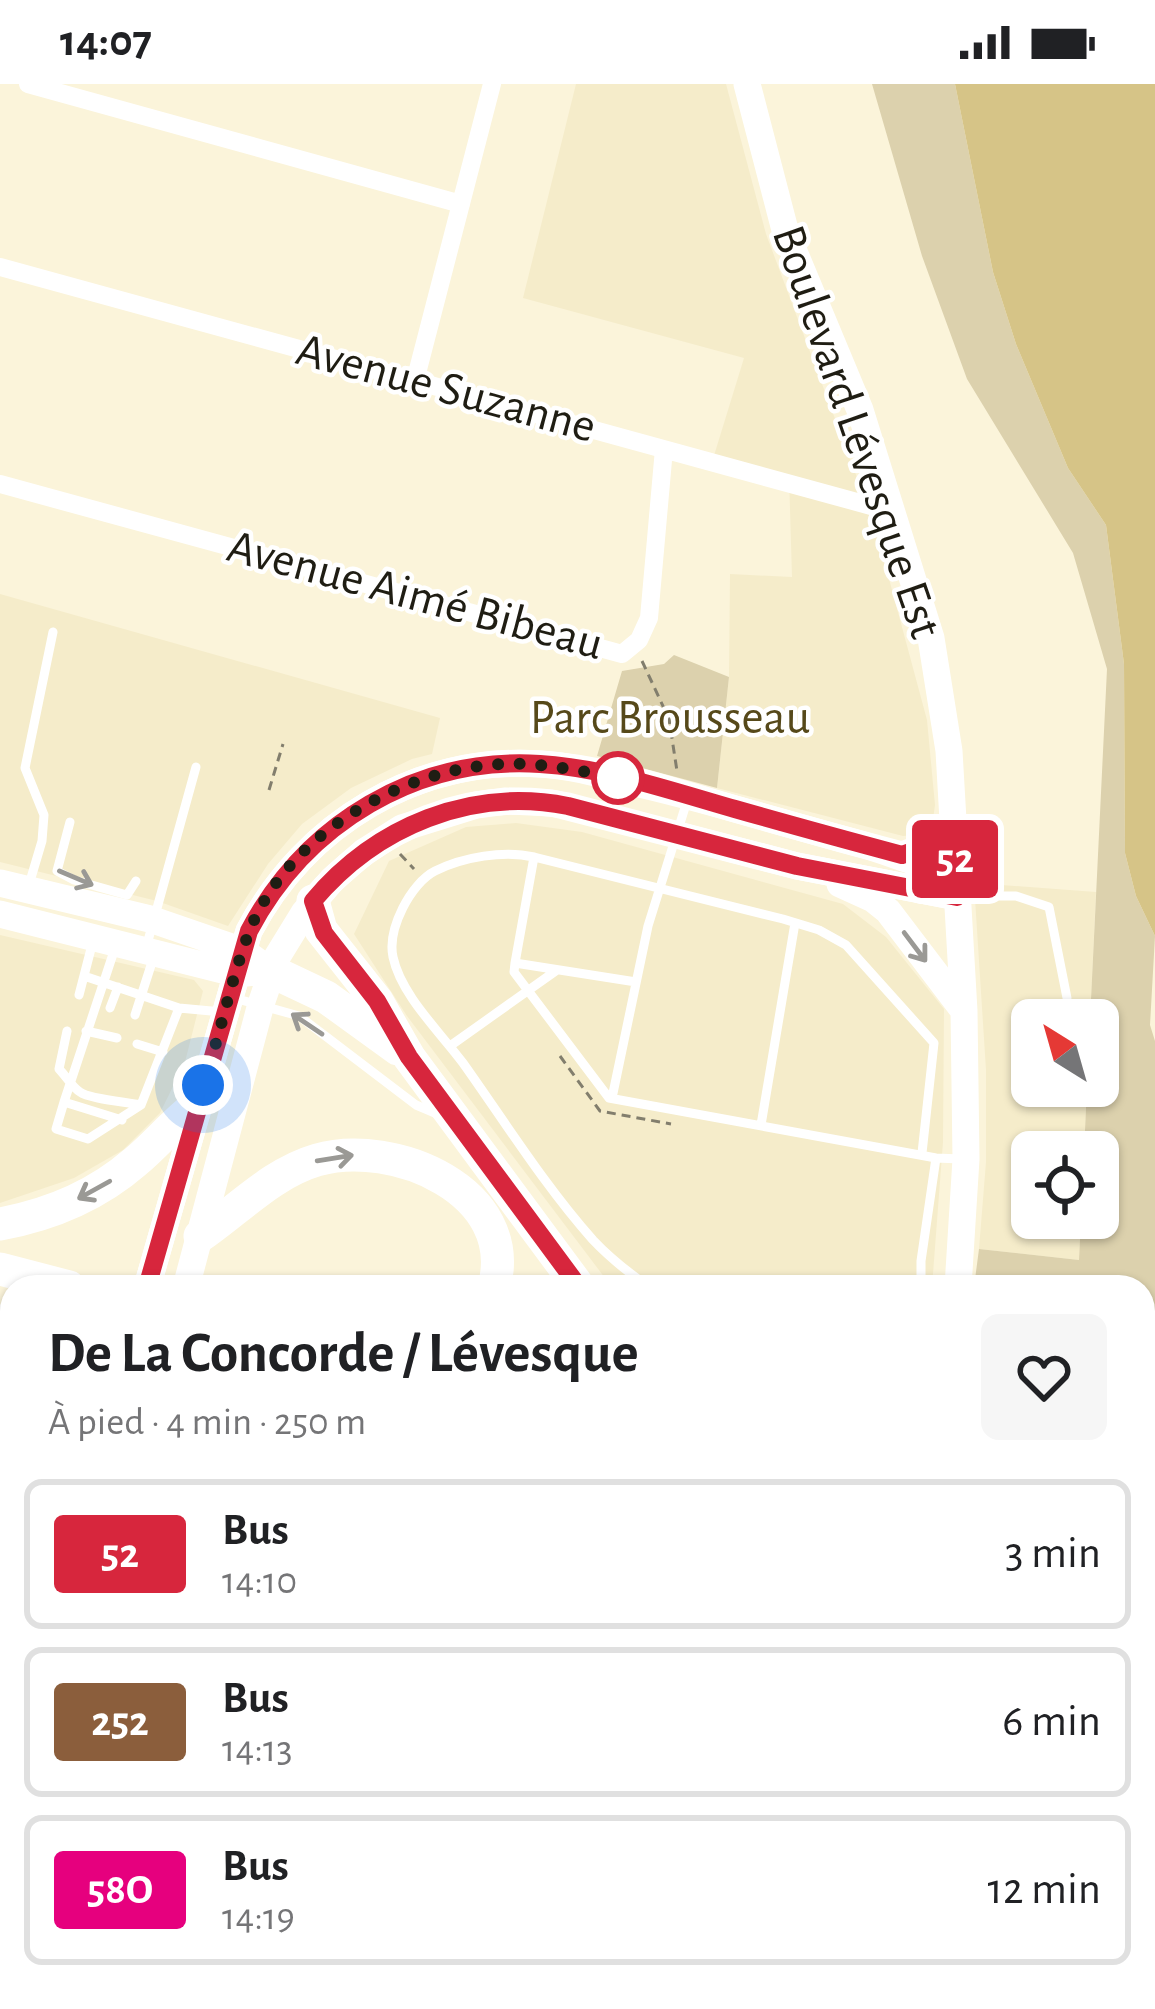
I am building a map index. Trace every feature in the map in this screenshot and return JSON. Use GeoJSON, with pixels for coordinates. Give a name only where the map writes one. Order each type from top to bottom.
{"type":"FeatureCollection","features":[{"type":"Feature","properties":{"kind":"highway"},"geometry":{"type":"LineString","coordinates":[[313,901],[321,930],[377,1001],[409,1057],[570,1275]]}},
{"type":"Feature","properties":{"kind":"highway"},"geometry":{"type":"LineString","coordinates":[[242,981],[326,998],[409,1057]]}},
{"type":"Feature","properties":{"kind":"highway"},"geometry":{"type":"LineString","coordinates":[[0,1224],[46,1213],[106,1184],[196,1105]]}},
{"type":"Feature","properties":{"kind":"highway"},"geometry":{"type":"LineString","coordinates":[[200,1236],[303,1165],[346,1155],[388,1157],[439,1177],[479,1211],[497,1253],[495,1275]]}},
{"type":"Feature","properties":{"kind":"street"},"geometry":{"type":"LineString","coordinates":[[28,84],[461,204]]}},
{"type":"Feature","properties":{"kind":"street"},"geometry":{"type":"LineString","coordinates":[[415,380],[492,84]]}},
{"type":"Feature","properties":{"kind":"street","name":"Boulevard Lévesque Est"},"geometry":{"type":"LineString","coordinates":[[746,84],[785,230],[860,410],[931,638],[949,751],[964,1011],[962,1275]]}},
{"type":"Feature","properties":{"kind":"street","name":"Avenue Suzanne"},"geometry":{"type":"LineString","coordinates":[[0,267],[892,512]]}},
{"type":"Feature","properties":{"kind":"street","name":"Avenue Aimé Bibeau"},"geometry":{"type":"LineString","coordinates":[[0,484],[622,654],[634,644],[649,618],[664,449]]}},
{"type":"Feature","properties":{"kind":"street"},"geometry":{"type":"LineString","coordinates":[[150,1275],[196,1105],[242,981],[264,904],[302,855],[354,813],[418,781],[468,767],[537,764],[682,787],[902,855],[956,884]]}},
{"type":"Feature","properties":{"kind":"street"},"geometry":{"type":"LineString","coordinates":[[242,981],[341,871],[416,822],[461,807],[506,801],[552,803],[797,866],[956,884]]}},
{"type":"Feature","properties":{"kind":"street"},"geometry":{"type":"LineString","coordinates":[[902,855],[927,846],[953,824]]}},
{"type":"Feature","properties":{"kind":"street"},"geometry":{"type":"LineString","coordinates":[[797,866],[883,906],[964,1011]]}},
{"type":"Feature","properties":{"kind":"street"},"geometry":{"type":"LineString","coordinates":[[0,883],[28,888],[242,981],[261,1004],[189,1275]]}},
{"type":"Feature","properties":{"kind":"street"},"geometry":{"type":"LineString","coordinates":[[0,914],[106,938],[152,940]]}},
{"type":"Feature","properties":{"kind":"lane"},"geometry":{"type":"LineString","coordinates":[[28,888],[42,841],[44,815],[25,768],[53,632]]}},
{"type":"Feature","properties":{"kind":"lane"},"geometry":{"type":"LineString","coordinates":[[135,1015],[196,767]]}},
{"type":"Feature","properties":{"kind":"lane"},"geometry":{"type":"LineString","coordinates":[[612,1098],[648,926],[678,834],[682,787]]}},
{"type":"Feature","properties":{"kind":"lane"},"geometry":{"type":"LineString","coordinates":[[70,822],[57,871],[127,895],[136,880]]}},
{"type":"Feature","properties":{"kind":"lane"},"geometry":{"type":"LineString","coordinates":[[633,1275],[584,1229],[396,967],[392,949],[404,908],[424,879],[442,868],[497,856],[534,856],[796,923],[846,945],[932,1039],[935,1053],[922,1154]]}},
{"type":"Feature","properties":{"kind":"lane"},"geometry":{"type":"LineString","coordinates":[[534,856],[514,972],[600,1091],[612,1098],[936,1158],[966,1159]]}},
{"type":"Feature","properties":{"kind":"lane"},"geometry":{"type":"LineString","coordinates":[[956,884],[1049,908],[1067,998]]}},
{"type":"Feature","properties":{"kind":"lane"},"geometry":{"type":"LineString","coordinates":[[760,1125],[796,923]]}},
{"type":"Feature","properties":{"kind":"lane"},"geometry":{"type":"LineString","coordinates":[[106,938],[104,982],[56,1129],[88,1139],[141,1105],[178,1008]]}},
{"type":"Feature","properties":{"kind":"lane"},"geometry":{"type":"LineString","coordinates":[[79,995],[84,976],[106,938]]}},
{"type":"Feature","properties":{"kind":"lane"},"geometry":{"type":"LineString","coordinates":[[515,963],[636,982]]}},
{"type":"Feature","properties":{"kind":"lane"},"geometry":{"type":"LineString","coordinates":[[450,1046],[557,970]]}},
{"type":"Feature","properties":{"kind":"lane"},"geometry":{"type":"LineString","coordinates":[[84,976],[178,1008],[242,981]]}},
{"type":"Feature","properties":{"kind":"lane"},"geometry":{"type":"LineString","coordinates":[[110,1008],[118,987]]}},
{"type":"Feature","properties":{"kind":"lane"},"geometry":{"type":"LineString","coordinates":[[157,1020],[164,1003]]}},
{"type":"Feature","properties":{"kind":"lane"},"geometry":{"type":"LineString","coordinates":[[261,1004],[299,1016],[416,1106],[457,1122]]}},
{"type":"Feature","properties":{"kind":"lane"},"geometry":{"type":"LineString","coordinates":[[102,1034],[106,1022]]}},
{"type":"Feature","properties":{"kind":"lane"},"geometry":{"type":"LineString","coordinates":[[68,1031],[59,1069],[75,1089],[90,1097],[103,1095],[141,1105]]}},
{"type":"Feature","properties":{"kind":"lane"},"geometry":{"type":"LineString","coordinates":[[86,1031],[117,1038]]}},
{"type":"Feature","properties":{"kind":"lane"},"geometry":{"type":"LineString","coordinates":[[145,1042],[163,1052]]}},
{"type":"Feature","properties":{"kind":"lane"},"geometry":{"type":"LineString","coordinates":[[64,1102],[122,1120]]}},
{"type":"Feature","properties":{"kind":"lane"},"geometry":{"type":"LineString","coordinates":[[921,1275],[936,1158]]}},
{"type":"Feature","properties":{"kind":"path"},"geometry":{"type":"LineString","coordinates":[[634,644],[669,719],[682,787]]}},
{"type":"Feature","properties":{"kind":"path"},"geometry":{"type":"LineString","coordinates":[[269,790],[283,744]]}},
{"type":"Feature","properties":{"kind":"shaded area"},"geometry":{"type":"Polygon","coordinates":[[[576,84],[726,84],[766,234],[874,523],[927,720],[935,805],[933,819],[915,835],[903,836],[717,788],[729,677],[730,574],[792,577],[789,475],[712,462],[744,358],[523,298],[576,84]]]}},
{"type":"Feature","properties":{"kind":"shaded area"},"geometry":{"type":"Polygon","coordinates":[[[955,84],[1155,84],[1155,936],[1136,896],[1125,853],[1124,664],[1106,525],[1068,468],[1016,344],[993,272],[955,84]]]}},
{"type":"Feature","properties":{"kind":"shaded area"},"geometry":{"type":"Polygon","coordinates":[[[0,594],[440,718],[432,754],[351,788],[302,824],[268,864],[228,926],[157,901],[0,862],[0,594]]]}},
{"type":"Feature","properties":{"kind":"shaded area"},"geometry":{"type":"Polygon","coordinates":[[[516,823],[582,832],[843,904],[886,937],[944,1009],[943,1142],[933,1275],[603,1275],[407,1016],[354,934],[389,861],[466,827],[516,823]]]}},
{"type":"Feature","properties":{"kind":"shaded area"},"geometry":{"type":"Polygon","coordinates":[[[974,883],[1096,892],[1091,999],[1011,999],[1011,1107],[1086,1107],[1085,1131],[1011,1131],[1011,1239],[1080,1239],[1079,1260],[979,1249],[986,1070],[974,883]]]}},
{"type":"Feature","properties":{"kind":"shaded area"},"geometry":{"type":"Polygon","coordinates":[[[0,935],[194,980],[203,991],[185,1062],[160,1113],[123,1150],[74,1178],[0,1203],[0,935]]]}},
{"type":"Feature","properties":{"kind":"green space"},"geometry":{"type":"Polygon","coordinates":[[[872,84],[955,84],[993,272],[1016,344],[1068,468],[1106,525],[1124,664],[1125,853],[1136,896],[1155,936],[1150,1025],[1155,1041],[1155,1275],[976,1275],[979,1249],[1079,1260],[1080,1239],[1119,1239],[1119,1131],[1085,1131],[1086,1107],[1119,1107],[1119,999],[1091,999],[1107,669],[1073,553],[967,379],[922,256],[872,84]]]}},
{"type":"Feature","properties":{"kind":"green space","name":"Parc Brousseau"},"geometry":{"type":"Polygon","coordinates":[[[674,655],[729,677],[717,788],[597,756],[622,671],[664,664],[674,655]]]}},
{"type":"Feature","properties":{"kind":"bus line","name":"52"},"geometry":{"type":"LineString","coordinates":[[150,1275],[249,931],[271,893],[302,855],[369,803],[451,771],[537,764],[673,791],[902,855],[927,846],[953,824],[957,897],[797,866],[568,806],[491,802],[446,811],[402,828],[352,862],[313,901],[324,933],[377,1001],[409,1057],[570,1275]]}},
{"type":"Feature","properties":{"kind":"route"},"geometry":{"type":"LineString","coordinates":[[203,1085],[249,931],[286,874],[340,823],[401,788],[468,767],[537,764],[618,778]]}}]}
